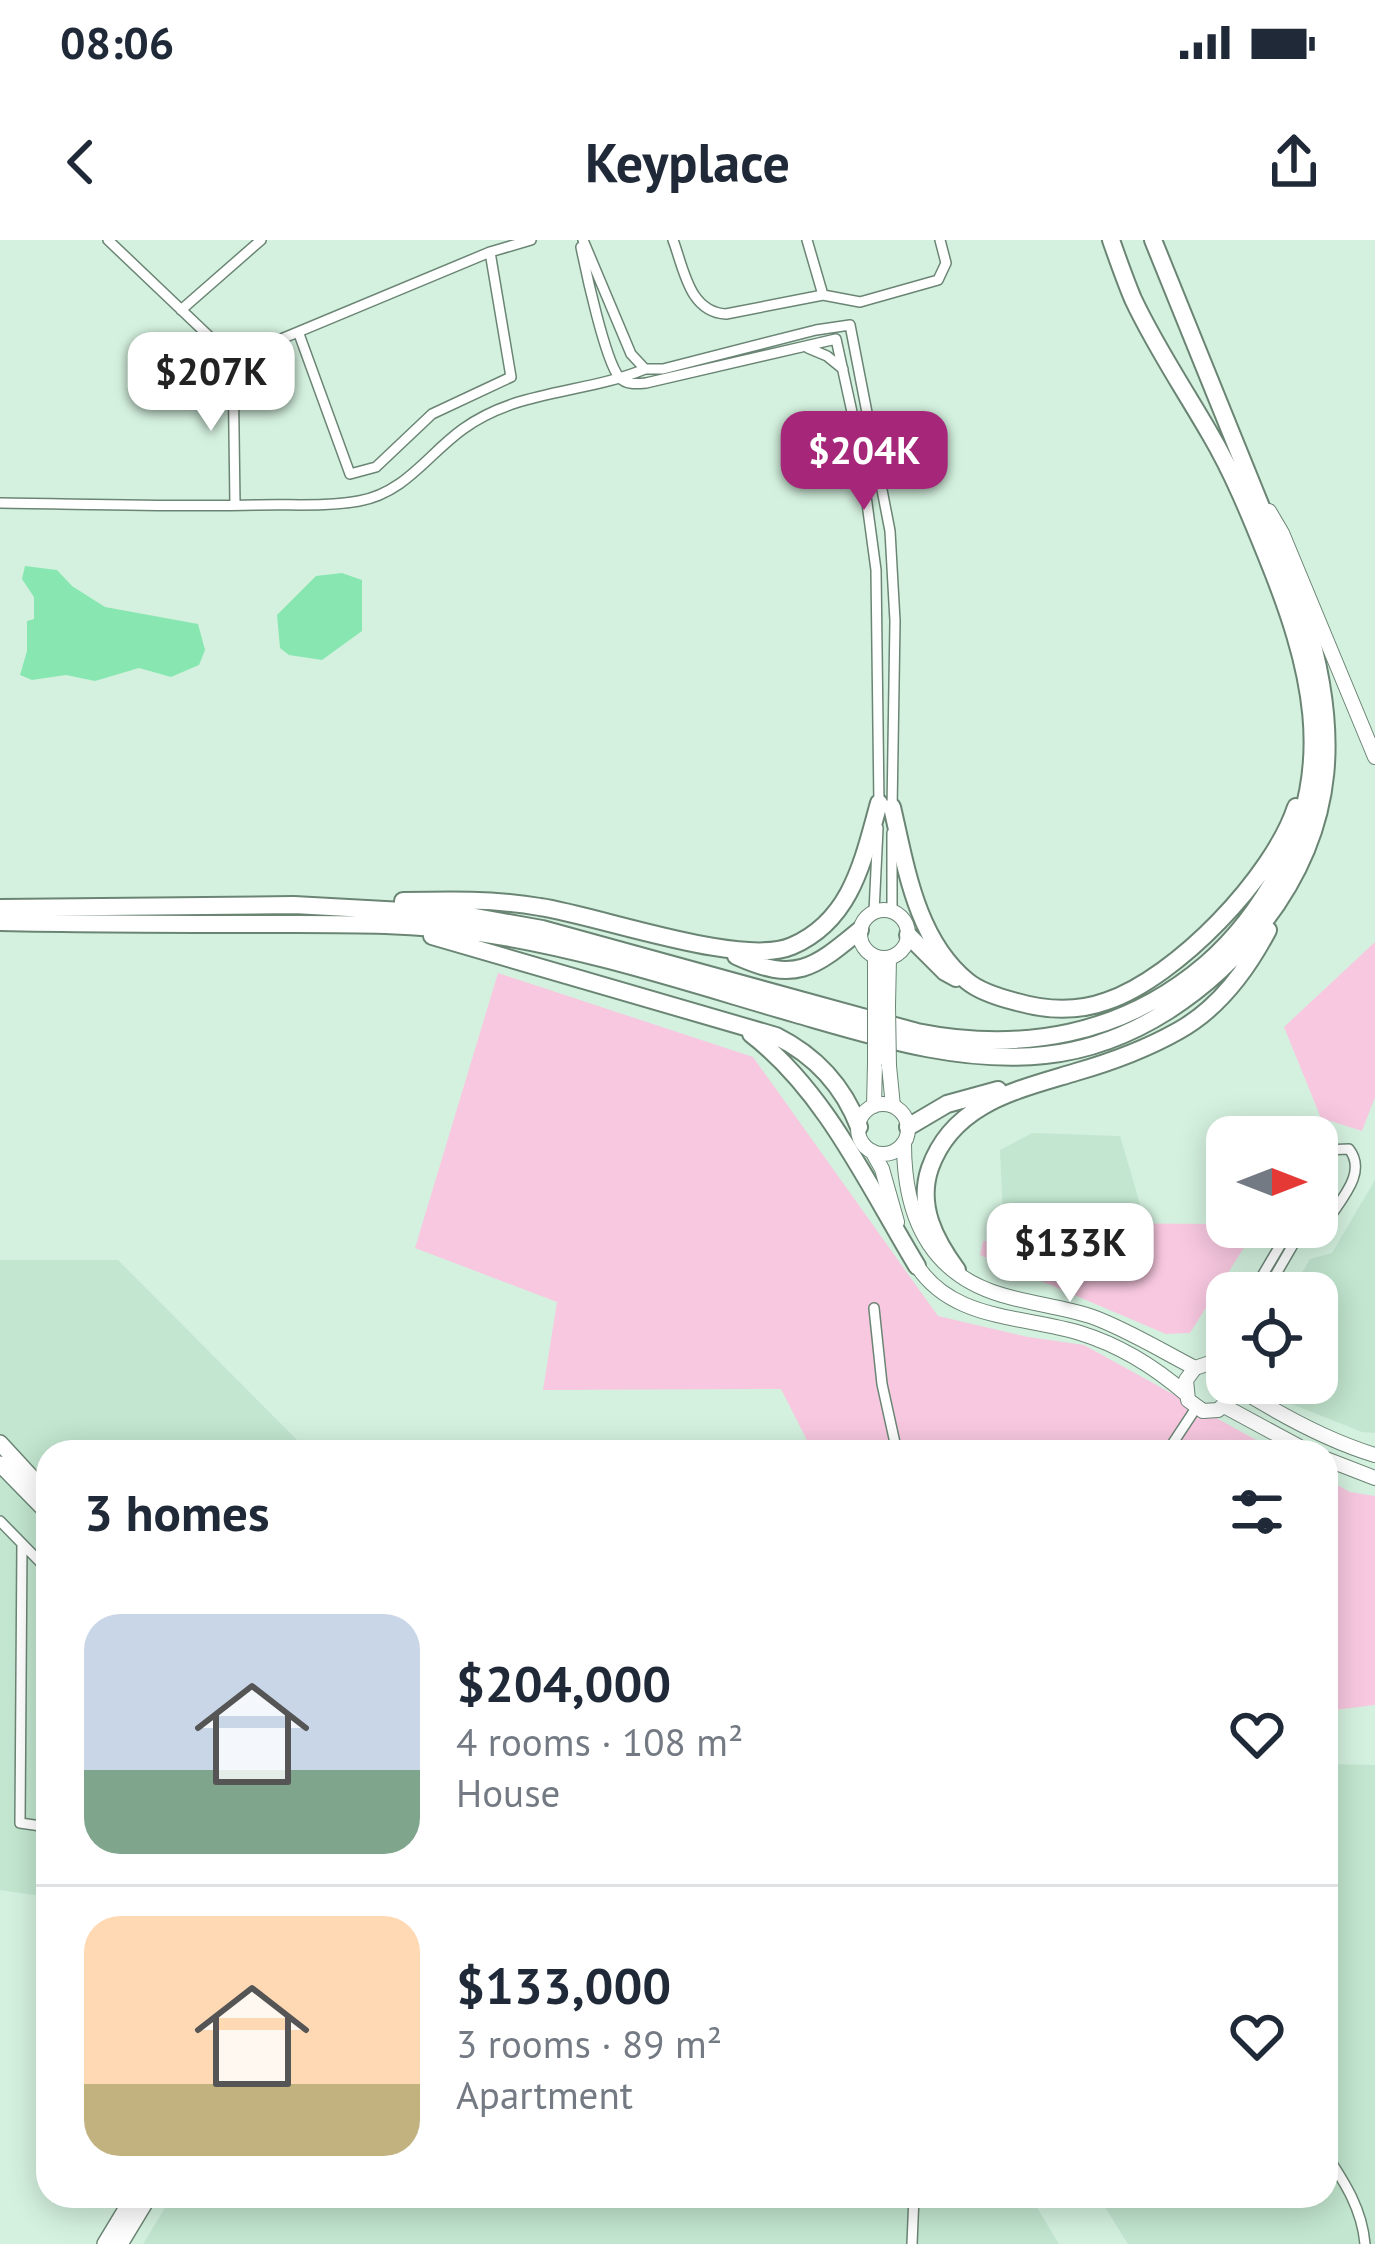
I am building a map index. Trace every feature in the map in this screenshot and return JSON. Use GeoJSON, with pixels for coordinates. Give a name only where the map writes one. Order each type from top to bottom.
{"type":"FeatureCollection","features":[{"type":"Feature","properties":{"kind":"highway"},"geometry":{"type":"LineString","coordinates":[[294,905],[458,914],[520,925],[917,1032],[974,1042],[1043,1040],[1100,1026],[1194,974],[1250,918],[1292,849],[1312,770],[1313,716],[1305,662],[1246,504],[1133,300],[1111,240]]}},
{"type":"Feature","properties":{"kind":"highway"},"geometry":{"type":"LineString","coordinates":[[0,906],[24,915],[391,924],[563,946],[922,1048],[980,1055],[1044,1055],[1116,1036],[1185,999],[1234,959],[1294,879],[1324,794],[1327,716],[1322,676],[1304,614],[1153,240]]}},
{"type":"Feature","properties":{"kind":"highway"},"geometry":{"type":"LineString","coordinates":[[908,935],[945,972],[1000,998],[1068,1011],[1108,1001],[1140,986],[1197,940],[1262,872],[1312,770]]}},
{"type":"Feature","properties":{"kind":"highway"},"geometry":{"type":"LineString","coordinates":[[885,805],[932,939],[969,983]]}},
{"type":"Feature","properties":{"kind":"highway"},"geometry":{"type":"LineString","coordinates":[[0,924],[24,915],[509,902],[758,954],[789,948],[831,919],[856,882],[885,805]]}},
{"type":"Feature","properties":{"kind":"highway"},"geometry":{"type":"LineString","coordinates":[[906,1135],[947,1104],[1119,1058],[1178,1031],[1227,992],[1258,949],[1283,896]]}},
{"type":"Feature","properties":{"kind":"highway"},"geometry":{"type":"LineString","coordinates":[[391,924],[776,1036],[820,1064],[851,1105],[859,1127]]}},
{"type":"Feature","properties":{"kind":"highway"},"geometry":{"type":"LineString","coordinates":[[718,948],[766,970],[791,972],[818,962],[860,929]]}},
{"type":"Feature","properties":{"kind":"highway"},"geometry":{"type":"LineString","coordinates":[[740,1025],[787,1061],[812,1095],[916,1266]]}},
{"type":"Feature","properties":{"kind":"highway"},"geometry":{"type":"LineString","coordinates":[[957,1270],[929,1221],[928,1174],[950,1131],[968,1115],[1029,1084]]}},
{"type":"Feature","properties":{"kind":"main road"},"geometry":{"type":"LineString","coordinates":[[1251,482],[1282,532],[1375,757]]}},
{"type":"Feature","properties":{"kind":"main road"},"geometry":{"type":"LineString","coordinates":[[874,912],[892,912],[904,921],[908,935],[902,950],[882,957],[863,946],[860,929],[874,912]]}},
{"type":"Feature","properties":{"kind":"main road"},"geometry":{"type":"LineString","coordinates":[[874,1106],[882,1064],[882,957]]}},
{"type":"Feature","properties":{"kind":"main road"},"geometry":{"type":"LineString","coordinates":[[882,1064],[893,1106],[904,1115],[904,1181],[920,1234],[957,1270],[988,1290],[1096,1318],[1206,1364]]}},
{"type":"Feature","properties":{"kind":"main road"},"geometry":{"type":"LineString","coordinates":[[893,1106],[874,1106],[863,1114],[862,1141],[882,1169],[897,1223],[916,1266],[958,1304],[1084,1334],[1162,1374],[1196,1408],[1210,1412],[1224,1406],[1287,1440]]}},
{"type":"Feature","properties":{"kind":"main road"},"geometry":{"type":"LineString","coordinates":[[872,1151],[893,1152],[906,1135]]}},
{"type":"Feature","properties":{"kind":"main road"},"geometry":{"type":"LineString","coordinates":[[1186,1394],[1186,1380],[1206,1374]]}},
{"type":"Feature","properties":{"kind":"main road"},"geometry":{"type":"LineString","coordinates":[[1277,1404],[1337,1440]]}},
{"type":"Feature","properties":{"kind":"main road"},"geometry":{"type":"LineString","coordinates":[[1338,1441],[1375,1455]]}},
{"type":"Feature","properties":{"kind":"main road"},"geometry":{"type":"LineString","coordinates":[[0,1444],[36,1482]]}},
{"type":"Feature","properties":{"kind":"main road"},"geometry":{"type":"LineString","coordinates":[[0,1464],[36,1502]]}},
{"type":"Feature","properties":{"kind":"main road"},"geometry":{"type":"LineString","coordinates":[[1338,1464],[1375,1478]]}},
{"type":"Feature","properties":{"kind":"main road"},"geometry":{"type":"LineString","coordinates":[[105,2244],[127,2208]]}},
{"type":"Feature","properties":{"kind":"main road"},"geometry":{"type":"LineString","coordinates":[[120,2244],[142,2208]]}},
{"type":"Feature","properties":{"kind":"street"},"geometry":{"type":"LineString","coordinates":[[108,240],[233,359],[235,506]]}},
{"type":"Feature","properties":{"kind":"street"},"geometry":{"type":"LineString","coordinates":[[182,310],[261,240]]}},
{"type":"Feature","properties":{"kind":"street"},"geometry":{"type":"LineString","coordinates":[[233,359],[490,252],[531,240]]}},
{"type":"Feature","properties":{"kind":"street"},"geometry":{"type":"LineString","coordinates":[[581,240],[620,380]]}},
{"type":"Feature","properties":{"kind":"street"},"geometry":{"type":"LineString","coordinates":[[581,240],[631,354],[645,369]]}},
{"type":"Feature","properties":{"kind":"street"},"geometry":{"type":"LineString","coordinates":[[673,240],[694,297],[715,313],[823,296],[860,302],[938,280],[946,262],[940,240]]}},
{"type":"Feature","properties":{"kind":"street"},"geometry":{"type":"LineString","coordinates":[[807,240],[823,296]]}},
{"type":"Feature","properties":{"kind":"street"},"geometry":{"type":"LineString","coordinates":[[299,334],[350,474],[376,467],[432,414],[511,377],[490,252]]}},
{"type":"Feature","properties":{"kind":"street"},"geometry":{"type":"LineString","coordinates":[[620,380],[645,369],[834,333],[853,336],[890,531],[895,621],[874,912]]}},
{"type":"Feature","properties":{"kind":"street"},"geometry":{"type":"LineString","coordinates":[[0,503],[235,506],[361,501],[385,493],[419,471],[461,430],[535,396],[620,380],[646,383],[802,346],[834,333]]}},
{"type":"Feature","properties":{"kind":"street"},"geometry":{"type":"LineString","coordinates":[[834,333],[859,444],[876,570],[892,912]]}},
{"type":"Feature","properties":{"kind":"street"},"geometry":{"type":"LineString","coordinates":[[802,346],[827,356],[842,369]]}},
{"type":"Feature","properties":{"kind":"street"},"geometry":{"type":"LineString","coordinates":[[593,384],[611,360]]}},
{"type":"Feature","properties":{"kind":"street"},"geometry":{"type":"LineString","coordinates":[[1338,1146],[1354,1154],[1357,1172],[1338,1203]]}},
{"type":"Feature","properties":{"kind":"street"},"geometry":{"type":"LineString","coordinates":[[874,1308],[882,1384],[894,1440]]}},
{"type":"Feature","properties":{"kind":"street"},"geometry":{"type":"LineString","coordinates":[[1176,1440],[1196,1408]]}},
{"type":"Feature","properties":{"kind":"street"},"geometry":{"type":"LineString","coordinates":[[0,1521],[36,1558]]}},
{"type":"Feature","properties":{"kind":"street"},"geometry":{"type":"LineString","coordinates":[[22,1544],[20,1822],[36,1825]]}},
{"type":"Feature","properties":{"kind":"street"},"geometry":{"type":"LineString","coordinates":[[1338,2172],[1352,2194],[1365,2244]]}},
{"type":"Feature","properties":{"kind":"street"},"geometry":{"type":"LineString","coordinates":[[912,2244],[914,2208]]}},
{"type":"Feature","properties":{"kind":"shaded area"},"geometry":{"type":"Polygon","coordinates":[[[25,566],[57,570],[105,607],[198,624],[205,650],[199,665],[171,677],[139,668],[95,681],[66,675],[32,680],[20,675],[27,651],[27,621],[34,619],[34,597],[22,579],[25,566]]]}},
{"type":"Feature","properties":{"kind":"shaded area"},"geometry":{"type":"Polygon","coordinates":[[[342,573],[362,580],[362,631],[322,660],[289,655],[280,648],[277,615],[316,576],[342,573]]]}},
{"type":"Feature","properties":{"kind":"shaded area"},"geometry":{"type":"Polygon","coordinates":[[[1375,942],[1375,1097],[1362,1131],[1338,1123],[1338,1116],[1320,1116],[1284,1027],[1375,942]]]}},
{"type":"Feature","properties":{"kind":"shaded area"},"geometry":{"type":"Polygon","coordinates":[[[498,973],[753,1057],[938,1316],[1084,1345],[1256,1440],[807,1440],[781,1389],[543,1390],[557,1302],[415,1248],[498,973]]]}},
{"type":"Feature","properties":{"kind":"shaded area"},"geometry":{"type":"Polygon","coordinates":[[[1032,1133],[1120,1136],[1140,1204],[1136,1223],[1003,1218],[1000,1150],[1032,1133]]]}},
{"type":"Feature","properties":{"kind":"shaded area"},"geometry":{"type":"Polygon","coordinates":[[[1375,1180],[1375,1433],[1292,1404],[1338,1404],[1338,1272],[1302,1272],[1310,1259],[1332,1253],[1375,1180]]]}},
{"type":"Feature","properties":{"kind":"shaded area"},"geometry":{"type":"Polygon","coordinates":[[[1057,1223],[1206,1224],[1206,1248],[1244,1248],[1229,1272],[1206,1272],[1206,1308],[1190,1333],[1166,1334],[980,1255],[983,1241],[1055,1242],[1057,1223]]]}},
{"type":"Feature","properties":{"kind":"shaded area"},"geometry":{"type":"Polygon","coordinates":[[[0,1260],[118,1260],[297,1440],[36,1440],[36,1895],[0,1890],[0,1260]]]}},
{"type":"Feature","properties":{"kind":"shaded area"},"geometry":{"type":"Polygon","coordinates":[[[1338,1486],[1375,1496],[1375,1705],[1338,1710],[1338,1486]]]}},
{"type":"Feature","properties":{"kind":"shaded area"},"geometry":{"type":"Polygon","coordinates":[[[1338,1764],[1375,1765],[1375,2244],[1128,2244],[1106,2208],[1338,2208],[1338,1764]]]}},
{"type":"Feature","properties":{"kind":"shaded area"},"geometry":{"type":"Polygon","coordinates":[[[165,2208],[1037,2208],[1059,2244],[143,2244],[165,2208]]]}}]}
